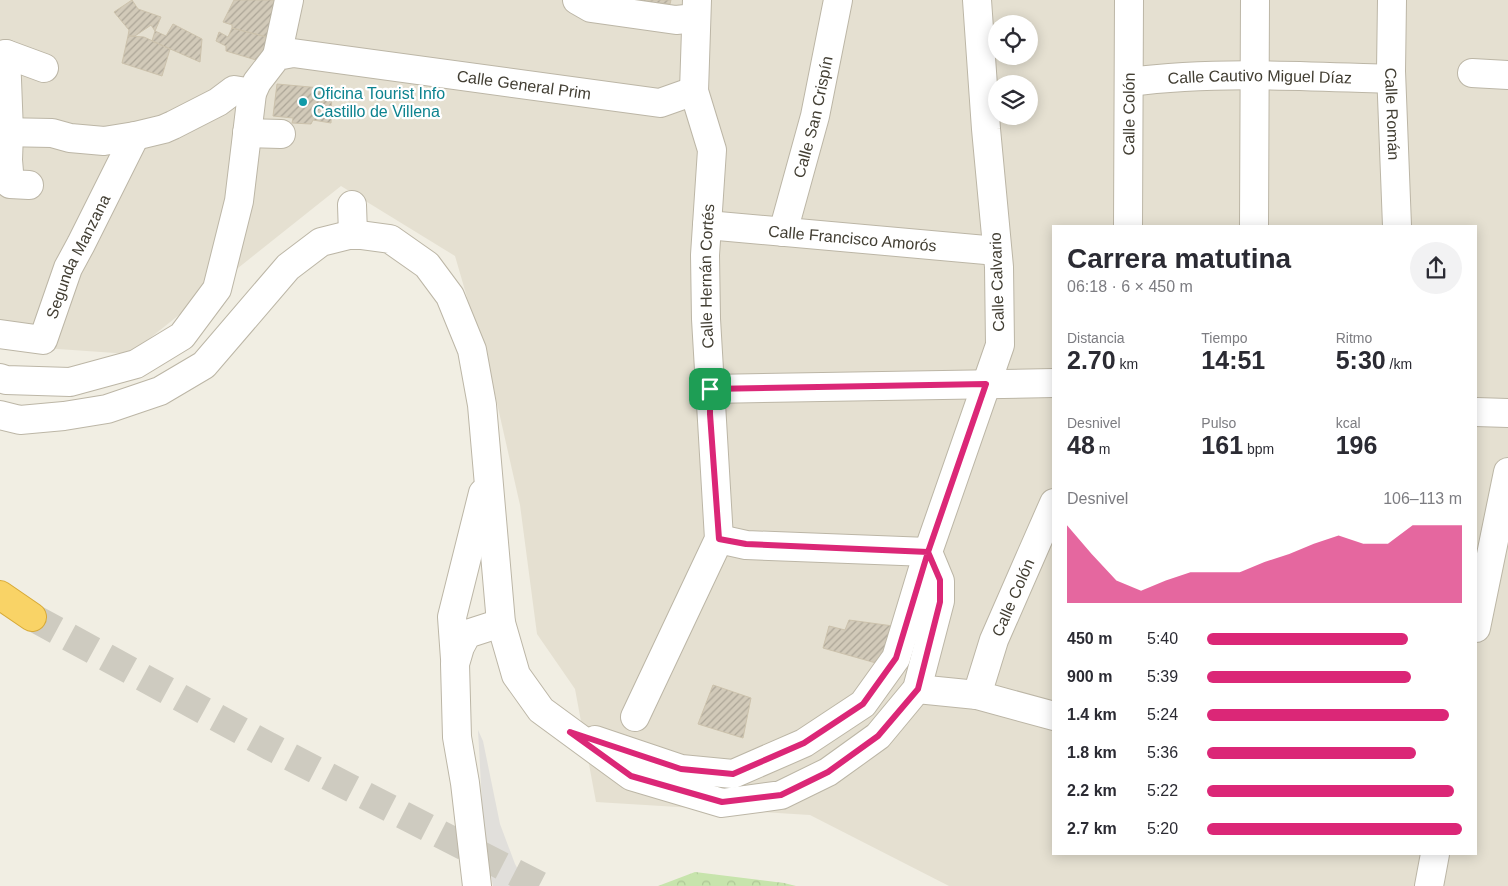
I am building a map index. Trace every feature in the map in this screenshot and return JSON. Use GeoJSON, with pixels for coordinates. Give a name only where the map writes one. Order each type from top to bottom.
{"type":"FeatureCollection","features":[{"type":"Feature","properties":{"kind":"highway"},"geometry":{"type":"LineString","coordinates":[[0,595],[32,617]]}},
{"type":"Feature","properties":{"kind":"street"},"geometry":{"type":"LineString","coordinates":[[0,378],[6,380],[70,382],[136,364],[182,336],[217,289],[238,201],[252,93],[257,82],[285,55],[289,0]]}},
{"type":"Feature","properties":{"kind":"street"},"geometry":{"type":"LineString","coordinates":[[578,0],[591,8],[676,20],[697,9]]}},
{"type":"Feature","properties":{"kind":"street","name":"Calle San Crispín"},"geometry":{"type":"LineString","coordinates":[[783,232],[815,116],[838,0]]}},
{"type":"Feature","properties":{"kind":"street","name":"Calle Calvario"},"geometry":{"type":"LineString","coordinates":[[570,732],[681,769],[733,774],[804,743],[863,704],[896,658],[928,552],[1000,345],[997,252],[977,0]]}},
{"type":"Feature","properties":{"kind":"street","name":"Calle Colón"},"geometry":{"type":"LineString","coordinates":[[1128,225],[1130,0]]}},
{"type":"Feature","properties":{"kind":"street"},"geometry":{"type":"LineString","coordinates":[[1254,0],[1254,225]]}},
{"type":"Feature","properties":{"kind":"street","name":"Calle Román"},"geometry":{"type":"LineString","coordinates":[[1392,0],[1391,79],[1397,225]]}},
{"type":"Feature","properties":{"kind":"street","name":"Calle Hernán Cortés"},"geometry":{"type":"LineString","coordinates":[[635,716],[719,539],[710,414],[706,319],[705,255],[712,150],[694,91],[697,9]]}},
{"type":"Feature","properties":{"kind":"street"},"geometry":{"type":"LineString","coordinates":[[30,185],[10,184],[4,132],[3,55],[44,68]]}},
{"type":"Feature","properties":{"kind":"street","name":"Calle General Prim"},"geometry":{"type":"LineString","coordinates":[[285,55],[660,104],[694,91]]}},
{"type":"Feature","properties":{"kind":"street"},"geometry":{"type":"LineString","coordinates":[[1472,73],[1508,75]]}},
{"type":"Feature","properties":{"kind":"street","name":"Calle Cautivo Miguel Díaz"},"geometry":{"type":"LineString","coordinates":[[1129,82],[1254,75],[1391,79]]}},
{"type":"Feature","properties":{"kind":"street"},"geometry":{"type":"LineString","coordinates":[[4,132],[52,133],[70,138],[104,141],[164,129],[218,102],[234,90],[252,93]]}},
{"type":"Feature","properties":{"kind":"street"},"geometry":{"type":"LineString","coordinates":[[247,133],[281,134]]}},
{"type":"Feature","properties":{"kind":"street","name":"Segunda Manzana"},"geometry":{"type":"LineString","coordinates":[[0,334],[43,340],[68,268],[135,136]]}},
{"type":"Feature","properties":{"kind":"street"},"geometry":{"type":"LineString","coordinates":[[352,205],[353,234]]}},
{"type":"Feature","properties":{"kind":"street","name":"Calle Francisco Amorós"},"geometry":{"type":"LineString","coordinates":[[707,225],[997,252]]}},
{"type":"Feature","properties":{"kind":"street"},"geometry":{"type":"LineString","coordinates":[[0,415],[20,420],[64,416],[107,409],[160,391],[204,365],[288,267],[321,242],[353,234],[390,239],[427,264],[450,296],[472,350],[482,405],[501,623],[516,675],[541,710],[631,776],[722,802],[781,795],[828,772],[878,736],[918,689],[940,602],[940,580],[928,552],[746,544],[719,539]]}},
{"type":"Feature","properties":{"kind":"street"},"geometry":{"type":"LineString","coordinates":[[710,389],[1052,383]]}},
{"type":"Feature","properties":{"kind":"street"},"geometry":{"type":"LineString","coordinates":[[1477,412],[1508,413]]}},
{"type":"Feature","properties":{"kind":"street"},"geometry":{"type":"LineString","coordinates":[[477,886],[465,783],[457,737],[452,616],[488,472]]}},
{"type":"Feature","properties":{"kind":"street"},"geometry":{"type":"LineString","coordinates":[[1477,623],[1508,472]]}},
{"type":"Feature","properties":{"kind":"street","name":"Calle Colón"},"geometry":{"type":"LineString","coordinates":[[977,695],[994,640],[1052,508]]}},
{"type":"Feature","properties":{"kind":"street"},"geometry":{"type":"LineString","coordinates":[[455,664],[460,647],[467,634],[501,623]]}},
{"type":"Feature","properties":{"kind":"street"},"geometry":{"type":"LineString","coordinates":[[918,689],[977,695],[1052,715]]}},
{"type":"Feature","properties":{"kind":"street"},"geometry":{"type":"LineString","coordinates":[[1429,886],[1435,855]]}},
{"type":"Feature","properties":{"kind":"shaded area"},"geometry":{"type":"Polygon","coordinates":[[[0,0],[1508,0],[1508,886],[949,886],[810,815],[596,802],[575,689],[537,634],[520,505],[494,390],[455,256],[341,186],[130,354],[0,345],[0,0]]]}},
{"type":"Feature","properties":{"kind":"shaded area"},"geometry":{"type":"Polygon","coordinates":[[[478,730],[483,741],[500,824],[515,864],[527,886],[493,886],[484,839],[478,730]]]}},
{"type":"Feature","properties":{"kind":"green space"},"geometry":{"type":"Polygon","coordinates":[[[695,872],[784,883],[796,886],[658,886],[695,872]]]}},
{"type":"Feature","properties":{"kind":"building"},"geometry":{"type":"Polygon","coordinates":[[[132,0],[138,9],[161,17],[155,31],[151,25],[135,36],[128,36],[129,30],[114,12],[132,0]]]}},
{"type":"Feature","properties":{"kind":"building"},"geometry":{"type":"Polygon","coordinates":[[[234,0],[281,0],[271,38],[232,28],[232,25],[223,22],[234,0]]]}},
{"type":"Feature","properties":{"kind":"building"},"geometry":{"type":"Polygon","coordinates":[[[627,0],[671,0],[670,4],[627,0]]]}},
{"type":"Feature","properties":{"kind":"building"},"geometry":{"type":"Polygon","coordinates":[[[173,24],[202,39],[200,62],[152,41],[155,31],[166,36],[173,24]]]}},
{"type":"Feature","properties":{"kind":"building"},"geometry":{"type":"Polygon","coordinates":[[[232,28],[271,38],[266,63],[226,51],[226,46],[216,41],[219,32],[228,37],[232,28]]]}},
{"type":"Feature","properties":{"kind":"building"},"geometry":{"type":"Polygon","coordinates":[[[128,36],[144,37],[170,49],[162,76],[122,63],[128,36]]]}},
{"type":"Feature","properties":{"kind":"building","name":"Oficina Tourist Info Castillo de Villena"},"geometry":{"type":"Polygon","coordinates":[[[277,84],[332,89],[331,123],[313,120],[311,124],[292,123],[293,118],[273,116],[277,84]]]}},
{"type":"Feature","properties":{"kind":"building"},"geometry":{"type":"Polygon","coordinates":[[[849,620],[893,626],[883,665],[823,648],[829,626],[845,630],[849,620]]]}},
{"type":"Feature","properties":{"kind":"building"},"geometry":{"type":"Polygon","coordinates":[[[713,685],[751,698],[743,738],[698,724],[713,685]]]}},
{"type":"Feature","properties":{"kind":"tunnel"},"geometry":{"type":"LineString","coordinates":[[32,617],[269,746],[541,886]]}},
{"type":"Feature","properties":{"kind":"place","name":"Oficina Tourist Info Castillo de Villena"},"geometry":{"type":"Point","coordinates":[303,102]}},
{"type":"Feature","properties":{"kind":"route"},"geometry":{"type":"LineString","coordinates":[[710,389],[719,539],[746,544],[928,552],[940,580],[940,602],[918,689],[878,736],[828,772],[781,795],[722,802],[631,776],[570,732],[681,769],[733,774],[804,743],[863,704],[896,658],[928,552],[986,384],[710,389]]}}]}
